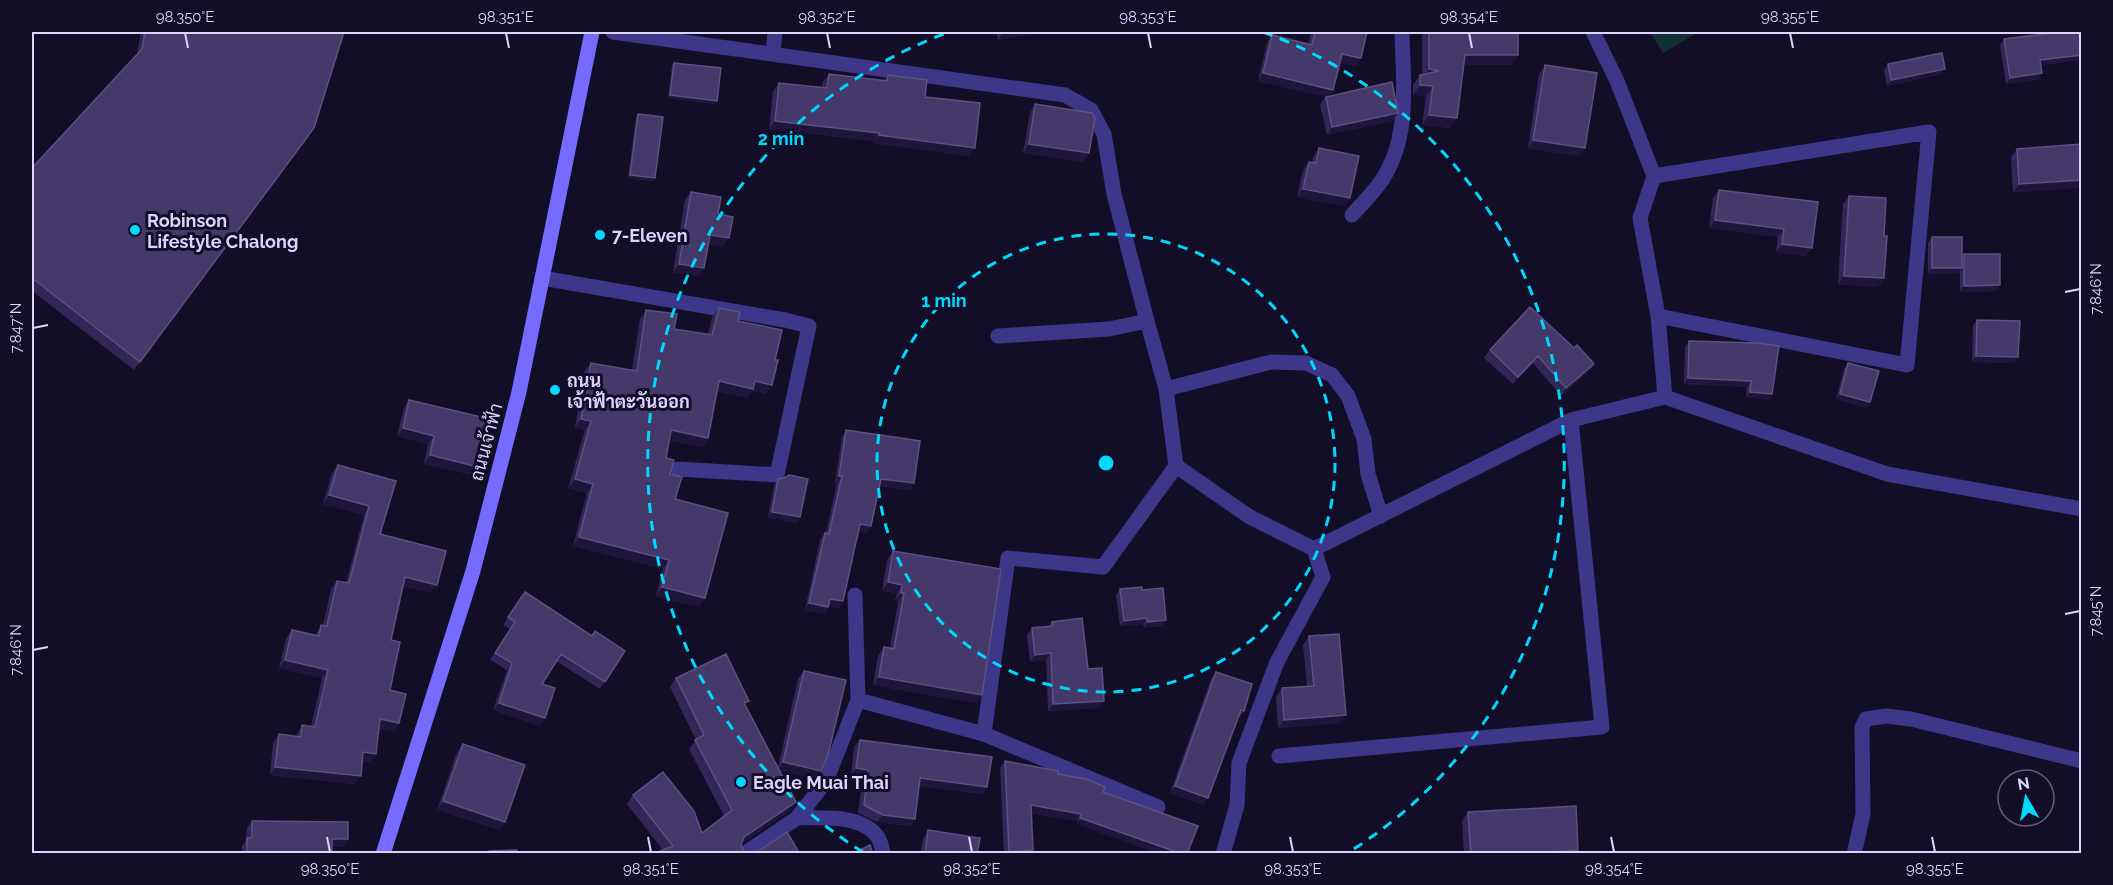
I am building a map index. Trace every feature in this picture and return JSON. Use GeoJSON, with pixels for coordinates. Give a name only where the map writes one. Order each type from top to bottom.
{"type":"FeatureCollection","features":[{"type":"Feature","properties":{"kind":"main road","name":"ถนนเจ้าฟ้า"},"geometry":{"type":"LineString","coordinates":[[383,854],[473,571],[519,392],[592,32]]}},
{"type":"Feature","properties":{"kind":"street"},"geometry":{"type":"LineString","coordinates":[[614,32],[1065,95],[1091,110],[1104,134],[1114,194],[1166,389],[1176,466],[1103,567],[1008,558],[984,734]]}},
{"type":"Feature","properties":{"kind":"street"},"geometry":{"type":"LineString","coordinates":[[773,53],[775,32]]}},
{"type":"Feature","properties":{"kind":"street"},"geometry":{"type":"LineString","coordinates":[[1352,215],[1382,180],[1397,151],[1403,115],[1402,32]]}},
{"type":"Feature","properties":{"kind":"street"},"geometry":{"type":"LineString","coordinates":[[1593,32],[1617,81],[1654,176],[1640,218],[1658,316],[1665,397]]}},
{"type":"Feature","properties":{"kind":"street"},"geometry":{"type":"LineString","coordinates":[[1654,176],[1929,132],[1907,365],[1658,316]]}},
{"type":"Feature","properties":{"kind":"street"},"geometry":{"type":"LineString","coordinates":[[542,278],[809,326],[777,475],[678,469]]}},
{"type":"Feature","properties":{"kind":"street"},"geometry":{"type":"LineString","coordinates":[[998,336],[1109,329],[1147,321]]}},
{"type":"Feature","properties":{"kind":"street"},"geometry":{"type":"LineString","coordinates":[[1166,389],[1271,362],[1306,363],[1332,375],[1347,396],[1364,440],[1368,474],[1381,516]]}},
{"type":"Feature","properties":{"kind":"street"},"geometry":{"type":"LineString","coordinates":[[1314,549],[1571,420],[1665,397],[1887,474],[2082,509]]}},
{"type":"Feature","properties":{"kind":"street"},"geometry":{"type":"LineString","coordinates":[[1279,756],[1602,727],[1571,420]]}},
{"type":"Feature","properties":{"kind":"street"},"geometry":{"type":"LineString","coordinates":[[1176,466],[1250,517],[1314,549],[1323,578],[1277,662],[1239,763],[1237,805],[1223,854]]}},
{"type":"Feature","properties":{"kind":"street"},"geometry":{"type":"LineString","coordinates":[[744,854],[797,818],[826,781],[858,700],[855,595]]}},
{"type":"Feature","properties":{"kind":"street"},"geometry":{"type":"LineString","coordinates":[[858,700],[984,734],[1158,807]]}},
{"type":"Feature","properties":{"kind":"street"},"geometry":{"type":"LineString","coordinates":[[1854,854],[1863,814],[1862,728],[1866,719],[1886,716],[1911,719],[2082,761]]}},
{"type":"Feature","properties":{"kind":"street"},"geometry":{"type":"LineString","coordinates":[[797,818],[837,819],[868,827],[879,838],[883,854]]}},
{"type":"Feature","properties":{"kind":"green space"},"geometry":{"type":"Polygon","coordinates":[[[1650,32],[1698,32],[1663,53],[1650,32]]]}},
{"type":"Feature","properties":{"kind":"building","name":"Robinson Lifestyle Chalong"},"geometry":{"type":"Polygon","coordinates":[[[145,32],[344,32],[314,128],[140,362],[32,278],[32,168],[142,49],[145,32]]]}},
{"type":"Feature","properties":{"kind":"building"},"geometry":{"type":"Polygon","coordinates":[[[1315,32],[1367,32],[1361,58],[1342,54],[1333,90],[1263,73],[1272,35],[1312,45],[1315,32]]]}},
{"type":"Feature","properties":{"kind":"building"},"geometry":{"type":"Polygon","coordinates":[[[1429,32],[1518,32],[1518,55],[1465,55],[1457,118],[1429,115],[1433,86],[1420,85],[1420,75],[1439,71],[1429,69],[1429,32]]]}},
{"type":"Feature","properties":{"kind":"building"},"geometry":{"type":"Polygon","coordinates":[[[2082,32],[2082,55],[2040,60],[2042,73],[2010,78],[2004,39],[2082,32]]]}},
{"type":"Feature","properties":{"kind":"building"},"geometry":{"type":"Polygon","coordinates":[[[1942,53],[1945,69],[1891,80],[1888,64],[1942,53]]]}},
{"type":"Feature","properties":{"kind":"building"},"geometry":{"type":"Polygon","coordinates":[[[674,63],[721,68],[717,101],[670,95],[674,63]]]}},
{"type":"Feature","properties":{"kind":"building"},"geometry":{"type":"Polygon","coordinates":[[[1545,65],[1597,73],[1585,148],[1533,140],[1545,65]]]}},
{"type":"Feature","properties":{"kind":"building"},"geometry":{"type":"Polygon","coordinates":[[[829,74],[887,81],[888,75],[927,80],[925,97],[980,103],[975,148],[879,135],[879,133],[775,121],[779,83],[827,88],[829,74]]]}},
{"type":"Feature","properties":{"kind":"building"},"geometry":{"type":"Polygon","coordinates":[[[1392,82],[1398,113],[1332,127],[1326,97],[1392,82]]]}},
{"type":"Feature","properties":{"kind":"building"},"geometry":{"type":"Polygon","coordinates":[[[1035,104],[1092,113],[1095,118],[1089,153],[1029,144],[1035,104]]]}},
{"type":"Feature","properties":{"kind":"building"},"geometry":{"type":"Polygon","coordinates":[[[638,114],[663,117],[655,178],[630,175],[638,114]]]}},
{"type":"Feature","properties":{"kind":"building"},"geometry":{"type":"Polygon","coordinates":[[[2082,144],[2082,180],[2019,184],[2017,149],[2082,144]]]}},
{"type":"Feature","properties":{"kind":"building"},"geometry":{"type":"Polygon","coordinates":[[[1319,148],[1359,156],[1350,198],[1303,189],[1309,162],[1316,163],[1319,148]]]}},
{"type":"Feature","properties":{"kind":"building"},"geometry":{"type":"Polygon","coordinates":[[[1719,190],[1818,202],[1812,248],[1782,244],[1784,229],[1715,220],[1719,190]]]}},
{"type":"Feature","properties":{"kind":"building"},"geometry":{"type":"Polygon","coordinates":[[[691,192],[721,197],[718,214],[733,217],[729,238],[710,235],[704,268],[679,264],[691,192]]]}},
{"type":"Feature","properties":{"kind":"building"},"geometry":{"type":"Polygon","coordinates":[[[1849,196],[1886,198],[1884,236],[1887,236],[1884,278],[1844,276],[1849,196]]]}},
{"type":"Feature","properties":{"kind":"building"},"geometry":{"type":"Polygon","coordinates":[[[1932,237],[1962,237],[1962,268],[1932,268],[1932,237]]]}},
{"type":"Feature","properties":{"kind":"building"},"geometry":{"type":"Polygon","coordinates":[[[1964,254],[2000,254],[2000,285],[1964,286],[1964,254]]]}},
{"type":"Feature","properties":{"kind":"building"},"geometry":{"type":"Polygon","coordinates":[[[1530,307],[1574,348],[1577,345],[1594,364],[1566,388],[1538,356],[1518,377],[1490,350],[1530,307]]]}},
{"type":"Feature","properties":{"kind":"building"},"geometry":{"type":"Polygon","coordinates":[[[719,308],[740,312],[738,321],[782,330],[772,385],[755,381],[753,389],[719,381],[708,438],[671,430],[666,458],[674,460],[670,474],[682,477],[675,499],[728,513],[705,598],[662,587],[669,560],[579,537],[593,484],[575,479],[591,421],[581,419],[591,363],[637,371],[646,310],[677,314],[674,329],[712,335],[719,308]]]}},
{"type":"Feature","properties":{"kind":"building"},"geometry":{"type":"Polygon","coordinates":[[[1977,320],[2020,321],[2018,357],[1976,356],[1977,320]]]}},
{"type":"Feature","properties":{"kind":"building"},"geometry":{"type":"Polygon","coordinates":[[[1689,341],[1779,346],[1772,394],[1750,392],[1751,381],[1688,378],[1689,341]]]}},
{"type":"Feature","properties":{"kind":"building"},"geometry":{"type":"Polygon","coordinates":[[[1848,363],[1879,371],[1870,402],[1840,394],[1848,363]]]}},
{"type":"Feature","properties":{"kind":"building"},"geometry":{"type":"Polygon","coordinates":[[[409,400],[490,419],[478,467],[430,455],[434,436],[403,428],[409,400]]]}},
{"type":"Feature","properties":{"kind":"building"},"geometry":{"type":"Polygon","coordinates":[[[846,430],[920,441],[914,483],[881,479],[871,526],[860,524],[843,601],[830,599],[828,607],[809,603],[825,533],[829,534],[842,476],[839,476],[846,430]]]}},
{"type":"Feature","properties":{"kind":"building"},"geometry":{"type":"Polygon","coordinates":[[[338,465],[396,481],[380,534],[446,551],[437,585],[405,577],[391,640],[400,642],[390,690],[406,694],[399,723],[380,719],[376,754],[363,752],[361,776],[275,767],[279,734],[301,737],[302,725],[315,727],[328,670],[285,660],[292,630],[319,636],[321,625],[327,626],[337,581],[349,583],[369,506],[329,495],[338,465]]]}},
{"type":"Feature","properties":{"kind":"building"},"geometry":{"type":"Polygon","coordinates":[[[789,475],[808,479],[800,517],[772,512],[778,479],[789,475]]]}},
{"type":"Feature","properties":{"kind":"building"},"geometry":{"type":"Polygon","coordinates":[[[893,551],[1001,569],[982,695],[879,677],[884,647],[894,649],[904,593],[901,593],[902,585],[888,582],[893,551]]]}},
{"type":"Feature","properties":{"kind":"building"},"geometry":{"type":"Polygon","coordinates":[[[1142,587],[1142,590],[1163,588],[1166,620],[1148,622],[1147,618],[1124,621],[1120,589],[1142,587]]]}},
{"type":"Feature","properties":{"kind":"building"},"geometry":{"type":"Polygon","coordinates":[[[525,592],[592,636],[595,631],[625,651],[605,682],[561,654],[542,684],[555,688],[545,718],[499,703],[512,663],[495,653],[515,622],[508,617],[525,592]]]}},
{"type":"Feature","properties":{"kind":"building"},"geometry":{"type":"Polygon","coordinates":[[[1082,618],[1088,669],[1102,668],[1104,701],[1053,704],[1051,653],[1035,655],[1032,628],[1052,626],[1052,622],[1082,618]]]}},
{"type":"Feature","properties":{"kind":"building"},"geometry":{"type":"Polygon","coordinates":[[[1339,634],[1346,715],[1284,720],[1282,688],[1314,686],[1309,636],[1339,634]]]}},
{"type":"Feature","properties":{"kind":"building"},"geometry":{"type":"Polygon","coordinates":[[[726,654],[749,701],[744,703],[796,802],[744,837],[741,845],[745,854],[653,854],[673,846],[633,795],[663,772],[694,811],[702,833],[732,810],[695,740],[704,735],[676,678],[726,654]]]}},
{"type":"Feature","properties":{"kind":"building"},"geometry":{"type":"Polygon","coordinates":[[[804,671],[846,680],[828,755],[821,771],[783,762],[804,671]]]}},
{"type":"Feature","properties":{"kind":"building"},"geometry":{"type":"Polygon","coordinates":[[[1216,672],[1252,684],[1244,711],[1241,710],[1208,798],[1175,786],[1216,672]]]}},
{"type":"Feature","properties":{"kind":"building"},"geometry":{"type":"Polygon","coordinates":[[[860,740],[992,757],[987,787],[920,778],[915,819],[883,815],[864,805],[868,770],[856,768],[860,740]]]}},
{"type":"Feature","properties":{"kind":"building"},"geometry":{"type":"Polygon","coordinates":[[[463,744],[525,765],[505,822],[443,801],[463,744]]]}},
{"type":"Feature","properties":{"kind":"building"},"geometry":{"type":"Polygon","coordinates":[[[1005,761],[1086,779],[1105,787],[1103,792],[1198,826],[1187,854],[1080,818],[1081,814],[1031,805],[1033,850],[1009,852],[1005,761]]]}},
{"type":"Feature","properties":{"kind":"building"},"geometry":{"type":"Polygon","coordinates":[[[1576,806],[1578,850],[1523,854],[1471,854],[1468,812],[1576,806]]]}},
{"type":"Feature","properties":{"kind":"building"},"geometry":{"type":"Polygon","coordinates":[[[252,821],[348,822],[348,839],[332,839],[332,854],[247,854],[247,838],[252,838],[252,821]]]}},
{"type":"Feature","properties":{"kind":"building"},"geometry":{"type":"Polygon","coordinates":[[[928,830],[980,838],[977,854],[925,854],[928,830]]]}},
{"type":"Feature","properties":{"kind":"building"},"geometry":{"type":"Polygon","coordinates":[[[787,832],[800,854],[748,854],[756,853],[787,832]]]}},
{"type":"Feature","properties":{"kind":"building"},"geometry":{"type":"Polygon","coordinates":[[[870,845],[873,854],[851,854],[870,845]]]}},
{"type":"Feature","properties":{"kind":"building"},"geometry":{"type":"Polygon","coordinates":[[[517,850],[517,854],[489,854],[489,851],[517,850]]]}},
{"type":"Feature","properties":{"kind":"place","name":"Robinson Lifestyle Chalong"},"geometry":{"type":"Point","coordinates":[135,230]}},
{"type":"Feature","properties":{"kind":"place","name":"7-Eleven"},"geometry":{"type":"Point","coordinates":[600,235]}},
{"type":"Feature","properties":{"kind":"place","name":"ถนน เจ้าฟ้าตะวันออก"},"geometry":{"type":"Point","coordinates":[555,390]}},
{"type":"Feature","properties":{"kind":"place","name":"Eagle Muai Thai"},"geometry":{"type":"Point","coordinates":[741,782]}}]}
